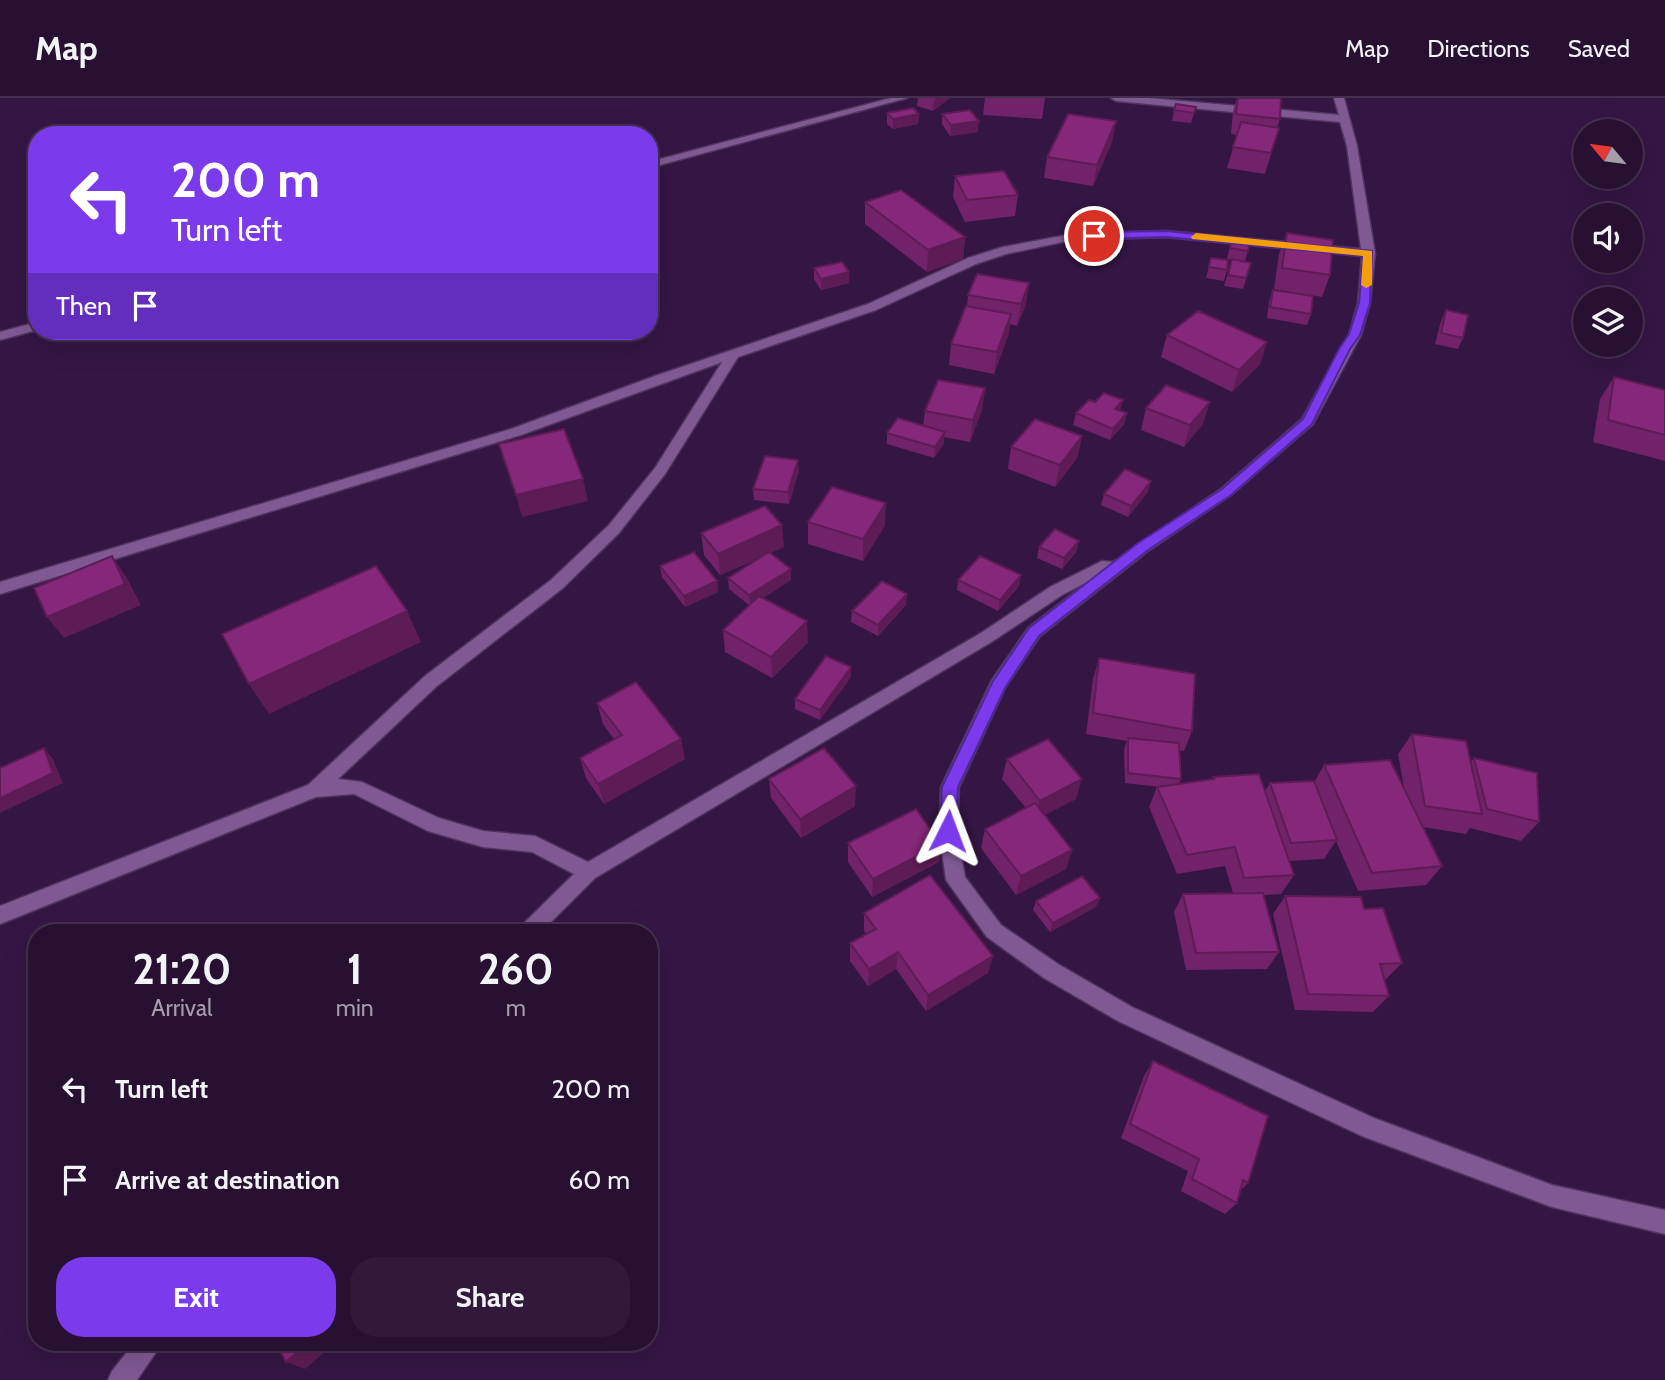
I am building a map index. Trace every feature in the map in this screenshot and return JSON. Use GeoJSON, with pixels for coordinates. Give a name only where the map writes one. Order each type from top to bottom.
{"type":"FeatureCollection","features":[{"type":"Feature","properties":{"kind":"street"},"geometry":{"type":"LineString","coordinates":[[658,163],[902,98]]}},
{"type":"Feature","properties":{"kind":"street"},"geometry":{"type":"LineString","coordinates":[[1116,98],[1345,119]]}},
{"type":"Feature","properties":{"kind":"street"},"geometry":{"type":"LineString","coordinates":[[1339,98],[1352,146],[1368,253],[1364,303],[1355,335],[1308,421],[1227,492],[1143,547],[1034,632],[998,685],[950,787],[948,831],[956,880],[994,931],[1051,971],[1125,1014],[1370,1128],[1552,1196],[1665,1222]]}},
{"type":"Feature","properties":{"kind":"street"},"geometry":{"type":"LineString","coordinates":[[0,588],[516,432],[872,307],[972,261],[1072,237],[1166,234],[1368,253]]}},
{"type":"Feature","properties":{"kind":"street"},"geometry":{"type":"LineString","coordinates":[[0,336],[28,328]]}},
{"type":"Feature","properties":{"kind":"street"},"geometry":{"type":"LineString","coordinates":[[314,790],[431,681],[557,584],[614,529],[660,471],[733,355]]}},
{"type":"Feature","properties":{"kind":"street"},"geometry":{"type":"LineString","coordinates":[[536,924],[588,872],[988,637],[1056,591],[1143,547]]}},
{"type":"Feature","properties":{"kind":"street"},"geometry":{"type":"LineString","coordinates":[[0,915],[314,790],[339,786],[356,787],[435,825],[483,839],[535,844],[588,872]]}},
{"type":"Feature","properties":{"kind":"street"},"geometry":{"type":"LineString","coordinates":[[121,1380],[144,1351]]}},
{"type":"Feature","properties":{"kind":"building"},"geometry":{"type":"Polygon","coordinates":[[[1238,98],[1281,98],[1280,119],[1236,114],[1238,98]]]}},
{"type":"Feature","properties":{"kind":"building"},"geometry":{"type":"Polygon","coordinates":[[[1176,104],[1196,107],[1194,113],[1174,110],[1176,104]]]}},
{"type":"Feature","properties":{"kind":"building"},"geometry":{"type":"Polygon","coordinates":[[[913,108],[919,114],[893,119],[887,113],[913,108]]]}},
{"type":"Feature","properties":{"kind":"building"},"geometry":{"type":"Polygon","coordinates":[[[970,110],[979,121],[951,125],[942,114],[970,110]]]}},
{"type":"Feature","properties":{"kind":"building"},"geometry":{"type":"Polygon","coordinates":[[[1068,114],[1116,121],[1097,165],[1047,157],[1068,114]]]}},
{"type":"Feature","properties":{"kind":"building"},"geometry":{"type":"Polygon","coordinates":[[[1241,122],[1279,128],[1271,153],[1233,147],[1241,122]]]}},
{"type":"Feature","properties":{"kind":"building"},"geometry":{"type":"Polygon","coordinates":[[[1004,171],[1018,195],[967,200],[955,176],[1004,171]]]}},
{"type":"Feature","properties":{"kind":"building"},"geometry":{"type":"Polygon","coordinates":[[[901,190],[965,237],[928,250],[865,202],[901,190]]]}},
{"type":"Feature","properties":{"kind":"building"},"geometry":{"type":"Polygon","coordinates":[[[1287,233],[1333,240],[1330,275],[1282,268],[1287,233]]]}},
{"type":"Feature","properties":{"kind":"building"},"geometry":{"type":"Polygon","coordinates":[[[1231,241],[1249,244],[1248,251],[1230,248],[1231,241]]]}},
{"type":"Feature","properties":{"kind":"building"},"geometry":{"type":"Polygon","coordinates":[[[1211,258],[1228,260],[1227,270],[1209,267],[1211,258]]]}},
{"type":"Feature","properties":{"kind":"building"},"geometry":{"type":"Polygon","coordinates":[[[1232,259],[1251,263],[1246,278],[1228,275],[1232,259]]]}},
{"type":"Feature","properties":{"kind":"building"},"geometry":{"type":"Polygon","coordinates":[[[842,262],[849,272],[821,279],[814,268],[842,262]]]}},
{"type":"Feature","properties":{"kind":"building"},"geometry":{"type":"Polygon","coordinates":[[[977,274],[1029,283],[1021,304],[968,295],[977,274]]]}},
{"type":"Feature","properties":{"kind":"building"},"geometry":{"type":"Polygon","coordinates":[[[1273,290],[1313,296],[1311,314],[1270,307],[1273,290]]]}},
{"type":"Feature","properties":{"kind":"building"},"geometry":{"type":"Polygon","coordinates":[[[966,306],[1011,314],[997,352],[951,344],[966,306]]]}},
{"type":"Feature","properties":{"kind":"building"},"geometry":{"type":"Polygon","coordinates":[[[1446,310],[1468,315],[1463,338],[1441,333],[1446,310]]]}},
{"type":"Feature","properties":{"kind":"building"},"geometry":{"type":"Polygon","coordinates":[[[1198,311],[1267,342],[1239,370],[1167,335],[1198,311]]]}},
{"type":"Feature","properties":{"kind":"building"},"geometry":{"type":"Polygon","coordinates":[[[1614,377],[1665,390],[1665,435],[1608,420],[1614,377]]]}},
{"type":"Feature","properties":{"kind":"building"},"geometry":{"type":"Polygon","coordinates":[[[938,380],[985,388],[973,420],[925,411],[938,380]]]}},
{"type":"Feature","properties":{"kind":"building"},"geometry":{"type":"Polygon","coordinates":[[[1166,385],[1210,402],[1190,425],[1146,408],[1166,385]]]}},
{"type":"Feature","properties":{"kind":"building"},"geometry":{"type":"Polygon","coordinates":[[[1104,393],[1123,400],[1115,409],[1127,413],[1113,429],[1076,413],[1089,400],[1095,402],[1104,393]]]}},
{"type":"Feature","properties":{"kind":"building"},"geometry":{"type":"Polygon","coordinates":[[[898,418],[945,432],[935,447],[887,433],[898,418]]]}},
{"type":"Feature","properties":{"kind":"building"},"geometry":{"type":"Polygon","coordinates":[[[1035,419],[1082,436],[1060,465],[1011,447],[1035,419]]]}},
{"type":"Feature","properties":{"kind":"building"},"geometry":{"type":"Polygon","coordinates":[[[564,429],[583,479],[516,495],[499,444],[564,429]]]}},
{"type":"Feature","properties":{"kind":"building"},"geometry":{"type":"Polygon","coordinates":[[[765,456],[798,460],[788,492],[753,489],[765,456]]]}},
{"type":"Feature","properties":{"kind":"building"},"geometry":{"type":"Polygon","coordinates":[[[1125,469],[1151,481],[1131,506],[1104,494],[1125,469]]]}},
{"type":"Feature","properties":{"kind":"building"},"geometry":{"type":"Polygon","coordinates":[[[832,487],[886,503],[863,539],[808,522],[832,487]]]}},
{"type":"Feature","properties":{"kind":"building"},"geometry":{"type":"Polygon","coordinates":[[[765,506],[782,525],[718,554],[701,533],[765,506]]]}},
{"type":"Feature","properties":{"kind":"building"},"geometry":{"type":"Polygon","coordinates":[[[1055,529],[1079,541],[1064,558],[1039,547],[1055,529]]]}},
{"type":"Feature","properties":{"kind":"building"},"geometry":{"type":"Polygon","coordinates":[[[694,552],[717,581],[684,596],[660,566],[694,552]]]}},
{"type":"Feature","properties":{"kind":"building"},"geometry":{"type":"Polygon","coordinates":[[[769,552],[791,569],[749,595],[728,578],[769,552]]]}},
{"type":"Feature","properties":{"kind":"building"},"geometry":{"type":"Polygon","coordinates":[[[112,556],[125,584],[47,617],[34,588],[112,556]]]}},
{"type":"Feature","properties":{"kind":"building"},"geometry":{"type":"Polygon","coordinates":[[[980,556],[1021,575],[1000,600],[958,580],[980,556]]]}},
{"type":"Feature","properties":{"kind":"building"},"geometry":{"type":"Polygon","coordinates":[[[376,566],[407,611],[249,684],[222,634],[376,566]]]}},
{"type":"Feature","properties":{"kind":"building"},"geometry":{"type":"Polygon","coordinates":[[[882,581],[907,594],[878,625],[852,611],[882,581]]]}},
{"type":"Feature","properties":{"kind":"building"},"geometry":{"type":"Polygon","coordinates":[[[759,596],[807,621],[771,657],[723,630],[759,596]]]}},
{"type":"Feature","properties":{"kind":"building"},"geometry":{"type":"Polygon","coordinates":[[[826,656],[851,667],[820,710],[795,699],[826,656]]]}},
{"type":"Feature","properties":{"kind":"building"},"geometry":{"type":"Polygon","coordinates":[[[1099,658],[1195,674],[1192,731],[1093,713],[1099,658]]]}},
{"type":"Feature","properties":{"kind":"building"},"geometry":{"type":"Polygon","coordinates":[[[636,682],[681,739],[598,784],[580,758],[622,735],[597,703],[636,682]]]}},
{"type":"Feature","properties":{"kind":"building"},"geometry":{"type":"Polygon","coordinates":[[[1412,734],[1466,741],[1482,814],[1425,806],[1412,734]]]}},
{"type":"Feature","properties":{"kind":"building"},"geometry":{"type":"Polygon","coordinates":[[[1128,738],[1179,743],[1181,779],[1128,773],[1128,738]]]}},
{"type":"Feature","properties":{"kind":"building"},"geometry":{"type":"Polygon","coordinates":[[[1048,739],[1082,779],[1040,801],[1007,759],[1048,739]]]}},
{"type":"Feature","properties":{"kind":"building"},"geometry":{"type":"Polygon","coordinates":[[[44,748],[53,773],[0,798],[0,768],[44,748]]]}},
{"type":"Feature","properties":{"kind":"building"},"geometry":{"type":"Polygon","coordinates":[[[824,748],[856,786],[800,819],[769,779],[824,748]]]}},
{"type":"Feature","properties":{"kind":"building"},"geometry":{"type":"Polygon","coordinates":[[[1474,758],[1537,773],[1539,822],[1487,809],[1474,758]]]}},
{"type":"Feature","properties":{"kind":"building"},"geometry":{"type":"Polygon","coordinates":[[[1390,760],[1442,866],[1372,873],[1324,765],[1390,760]]]}},
{"type":"Feature","properties":{"kind":"building"},"geometry":{"type":"Polygon","coordinates":[[[1259,774],[1294,875],[1244,878],[1235,847],[1187,855],[1157,787],[1214,779],[1213,777],[1259,774]]]}},
{"type":"Feature","properties":{"kind":"building"},"geometry":{"type":"Polygon","coordinates":[[[1314,781],[1337,840],[1291,843],[1270,783],[1314,781]]]}},
{"type":"Feature","properties":{"kind":"building"},"geometry":{"type":"Polygon","coordinates":[[[1035,803],[1072,850],[1021,876],[985,829],[1035,803]]]}},
{"type":"Feature","properties":{"kind":"building"},"geometry":{"type":"Polygon","coordinates":[[[916,809],[941,844],[873,879],[848,843],[916,809]]]}},
{"type":"Feature","properties":{"kind":"building"},"geometry":{"type":"Polygon","coordinates":[[[930,875],[993,956],[928,995],[898,952],[869,969],[850,943],[876,929],[864,913],[930,875]]]}},
{"type":"Feature","properties":{"kind":"building"},"geometry":{"type":"Polygon","coordinates":[[[1082,876],[1100,898],[1053,923],[1036,901],[1082,876]]]}},
{"type":"Feature","properties":{"kind":"building"},"geometry":{"type":"Polygon","coordinates":[[[1263,893],[1279,952],[1196,953],[1183,894],[1263,893]]]}},
{"type":"Feature","properties":{"kind":"building"},"geometry":{"type":"Polygon","coordinates":[[[1285,896],[1361,897],[1364,909],[1383,908],[1402,963],[1380,964],[1389,996],[1308,994],[1285,896]]]}},
{"type":"Feature","properties":{"kind":"building"},"geometry":{"type":"Polygon","coordinates":[[[1153,1061],[1268,1116],[1248,1183],[1243,1180],[1237,1203],[1192,1179],[1199,1159],[1130,1124],[1153,1061]]]}},
{"type":"Feature","properties":{"kind":"building"},"geometry":{"type":"Polygon","coordinates":[[[280,1351],[299,1351],[286,1362],[280,1351]]]}},
{"type":"Feature","properties":{"kind":"slow traffic"},"geometry":{"type":"LineString","coordinates":[[1196,237],[1368,253],[1366,285]]}},
{"type":"Feature","properties":{"kind":"route"},"geometry":{"type":"LineString","coordinates":[[948,831],[950,787],[998,685],[1034,632],[1143,547],[1227,492],[1308,421],[1355,335],[1364,303],[1368,253],[1166,234],[1094,236]]}}]}
